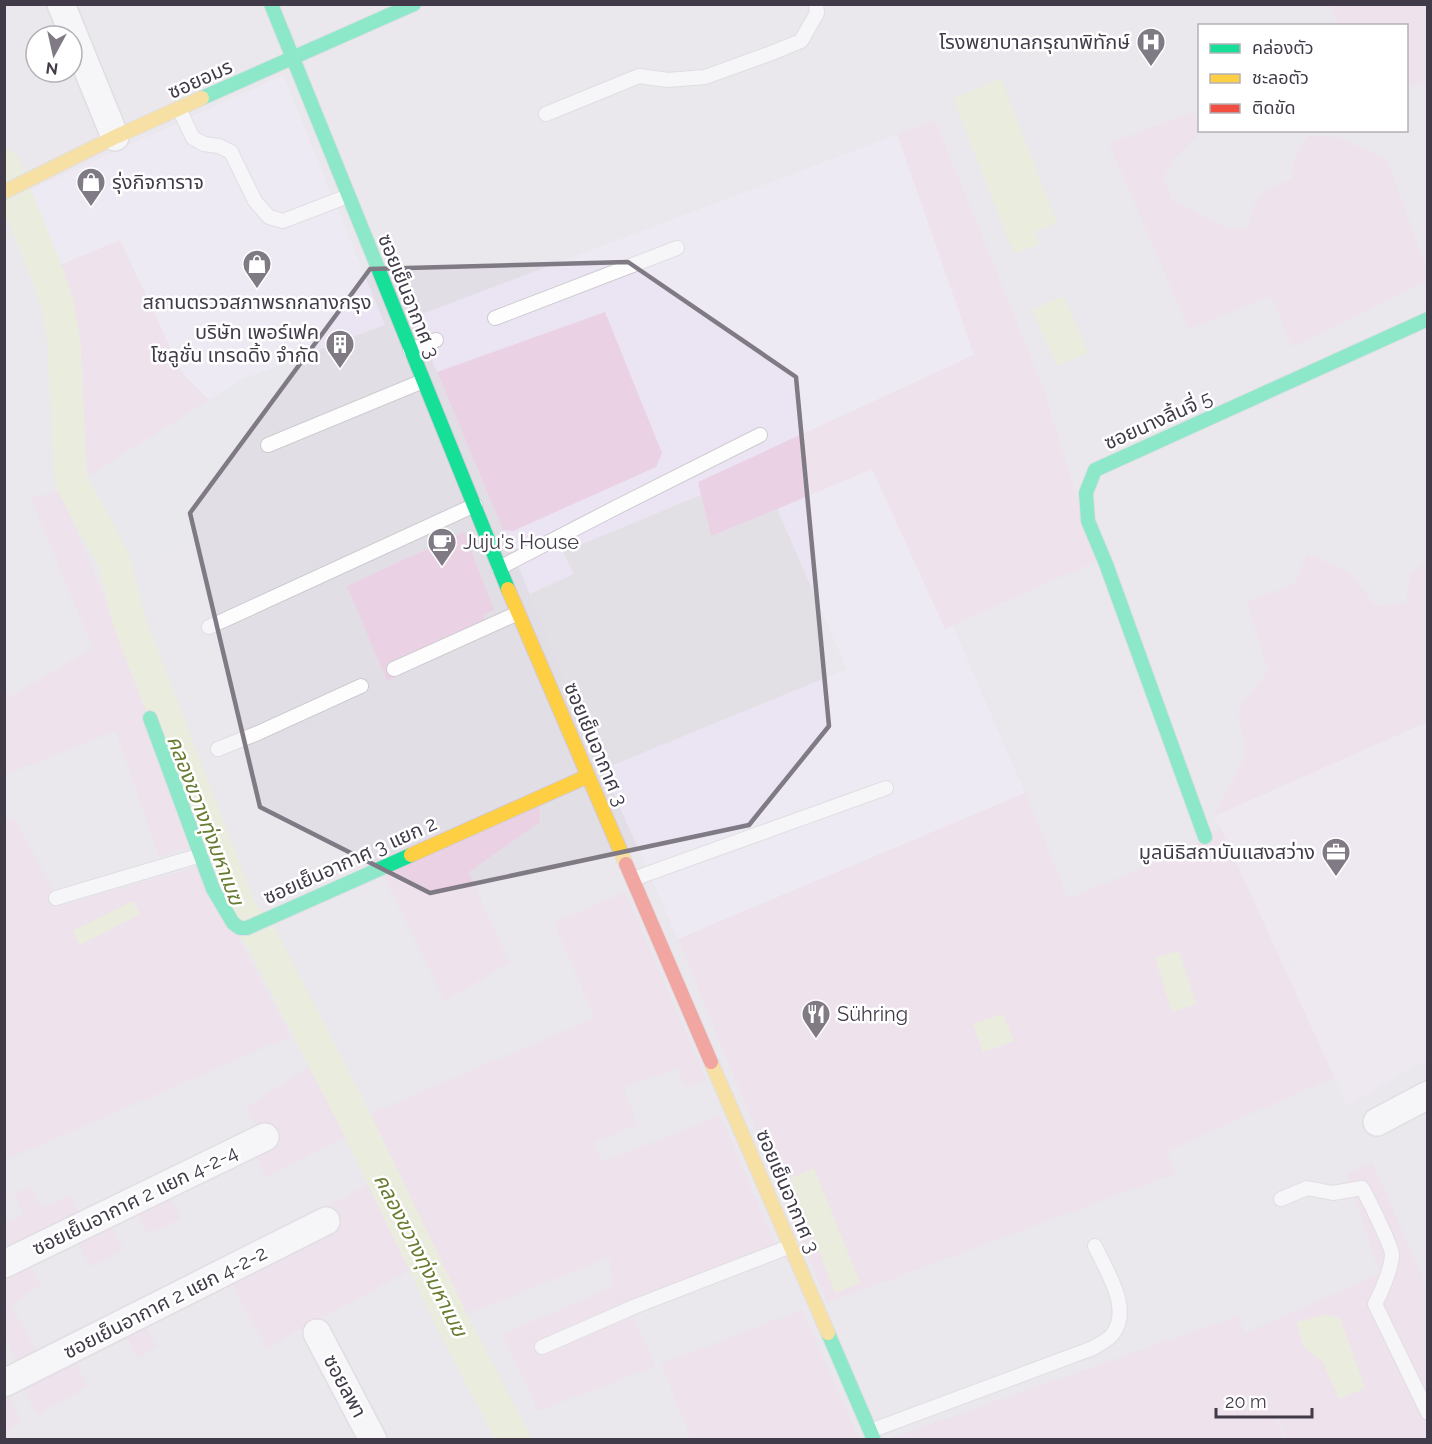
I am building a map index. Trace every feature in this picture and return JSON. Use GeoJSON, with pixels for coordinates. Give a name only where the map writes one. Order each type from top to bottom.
{"type":"FeatureCollection","features":[{"type":"Feature","properties":{"kind":"street"},"geometry":{"type":"LineString","coordinates":[[61,4],[115,137]]}},
{"type":"Feature","properties":{"kind":"street","name":"ซอยเย็นอากาศ 3"},"geometry":{"type":"LineString","coordinates":[[271,4],[499,568],[872,1435]]}},
{"type":"Feature","properties":{"kind":"street","name":"ซอยอมร"},"geometry":{"type":"LineString","coordinates":[[5,192],[115,137],[293,60],[414,4]]}},
{"type":"Feature","properties":{"kind":"street","name":"ซอยนางลิ้นจี่ 5"},"geometry":{"type":"LineString","coordinates":[[1205,837],[1088,520],[1086,493],[1095,470],[1428,319]]}},
{"type":"Feature","properties":{"kind":"street","name":"ซอยเย็นอากาศ 3 แยก 2"},"geometry":{"type":"LineString","coordinates":[[150,718],[213,889],[233,923],[240,928],[252,925],[588,776]]}},
{"type":"Feature","properties":{"kind":"street"},"geometry":{"type":"LineString","coordinates":[[1377,1122],[1428,1095]]}},
{"type":"Feature","properties":{"kind":"street","name":"ซอยเย็นอากาศ 2 แยก 4-2-4"},"geometry":{"type":"LineString","coordinates":[[4,1264],[265,1137]]}},
{"type":"Feature","properties":{"kind":"street","name":"ซอยเย็นอากาศ 2 แยก 4-2-2"},"geometry":{"type":"LineString","coordinates":[[4,1383],[326,1221]]}},
{"type":"Feature","properties":{"kind":"street","name":"ซอยลพา"},"geometry":{"type":"LineString","coordinates":[[317,1334],[373,1440]]}},
{"type":"Feature","properties":{"kind":"lane"},"geometry":{"type":"LineString","coordinates":[[546,114],[639,76],[668,80],[705,77],[780,50],[801,41],[817,13],[816,4]]}},
{"type":"Feature","properties":{"kind":"lane"},"geometry":{"type":"LineString","coordinates":[[179,109],[193,138],[204,144],[219,146],[231,152],[255,201],[269,217],[283,221],[348,196]]}},
{"type":"Feature","properties":{"kind":"lane"},"geometry":{"type":"LineString","coordinates":[[495,318],[677,248]]}},
{"type":"Feature","properties":{"kind":"lane"},"geometry":{"type":"LineString","coordinates":[[410,350],[436,340]]}},
{"type":"Feature","properties":{"kind":"lane"},"geometry":{"type":"LineString","coordinates":[[268,446],[423,381]]}},
{"type":"Feature","properties":{"kind":"lane"},"geometry":{"type":"LineString","coordinates":[[499,568],[760,435]]}},
{"type":"Feature","properties":{"kind":"lane"},"geometry":{"type":"LineString","coordinates":[[209,627],[474,506]]}},
{"type":"Feature","properties":{"kind":"lane"},"geometry":{"type":"LineString","coordinates":[[394,669],[518,613]]}},
{"type":"Feature","properties":{"kind":"lane"},"geometry":{"type":"LineString","coordinates":[[218,749],[361,686]]}},
{"type":"Feature","properties":{"kind":"lane"},"geometry":{"type":"LineString","coordinates":[[633,879],[886,788]]}},
{"type":"Feature","properties":{"kind":"lane"},"geometry":{"type":"LineString","coordinates":[[56,898],[201,855]]}},
{"type":"Feature","properties":{"kind":"lane"},"geometry":{"type":"LineString","coordinates":[[1281,1199],[1307,1188],[1333,1193],[1362,1188],[1370,1201],[1392,1254],[1383,1290],[1375,1304],[1428,1413]]}},
{"type":"Feature","properties":{"kind":"lane"},"geometry":{"type":"LineString","coordinates":[[542,1347],[636,1306],[790,1246]]}},
{"type":"Feature","properties":{"kind":"lane"},"geometry":{"type":"LineString","coordinates":[[872,1435],[1093,1348],[1111,1336],[1120,1323],[1118,1298],[1095,1246]]}},
{"type":"Feature","properties":{"kind":"highlighted area"},"geometry":{"type":"Polygon","coordinates":[[[628,262],[796,377],[829,726],[749,825],[430,893],[260,807],[190,513],[370,269],[628,262]]]}},
{"type":"Feature","properties":{"kind":"shaded area"},"geometry":{"type":"Polygon","coordinates":[[[5,5],[1427,5],[1427,1439],[5,1440],[5,5]]]}},
{"type":"Feature","properties":{"kind":"shaded area"},"geometry":{"type":"Polygon","coordinates":[[[1331,5],[1427,5],[1427,82],[1408,88],[1408,24],[1338,24],[1331,5]]]}},
{"type":"Feature","properties":{"kind":"shaded area"},"geometry":{"type":"Polygon","coordinates":[[[283,75],[385,325],[243,379],[209,400],[182,373],[120,240],[53,268],[26,192],[283,75]]]}},
{"type":"Feature","properties":{"kind":"shaded area"},"geometry":{"type":"Polygon","coordinates":[[[1001,79],[1057,223],[1034,232],[1039,244],[1014,254],[953,98],[1001,79]]]}},
{"type":"Feature","properties":{"kind":"shaded area"},"geometry":{"type":"Polygon","coordinates":[[[1193,113],[1198,124],[1198,132],[1201,132],[1175,158],[1163,178],[1172,200],[1229,229],[1248,229],[1260,195],[1292,180],[1294,159],[1309,136],[1337,137],[1387,160],[1427,271],[1427,281],[1292,348],[1271,296],[1189,329],[1109,143],[1193,113]]]}},
{"type":"Feature","properties":{"kind":"shaded area"},"geometry":{"type":"Polygon","coordinates":[[[935,120],[1043,388],[1097,561],[953,626],[1025,793],[678,939],[603,769],[414,317],[935,120]]]}},
{"type":"Feature","properties":{"kind":"shaded area"},"geometry":{"type":"Polygon","coordinates":[[[935,120],[1043,388],[1097,561],[945,629],[872,469],[711,537],[698,482],[974,355],[897,134],[935,120]]]}},
{"type":"Feature","properties":{"kind":"shaded area"},"geometry":{"type":"Polygon","coordinates":[[[6,216],[34,274],[52,339],[59,491],[31,498],[5,450],[4,217],[6,216]]]}},
{"type":"Feature","properties":{"kind":"shaded area"},"geometry":{"type":"Polygon","coordinates":[[[120,240],[182,373],[209,400],[87,477],[77,476],[72,450],[72,382],[69,341],[53,268],[120,240]]]}},
{"type":"Feature","properties":{"kind":"shaded area"},"geometry":{"type":"Polygon","coordinates":[[[1064,296],[1088,353],[1057,366],[1032,310],[1064,296]]]}},
{"type":"Feature","properties":{"kind":"shaded area"},"geometry":{"type":"Polygon","coordinates":[[[1271,296],[1292,347],[1319,334],[1333,362],[1363,496],[1216,548],[1247,602],[1268,671],[1238,710],[1246,755],[1214,816],[1105,536],[1098,481],[1221,422],[1199,330],[1271,296]]]}},
{"type":"Feature","properties":{"kind":"shaded area"},"geometry":{"type":"Polygon","coordinates":[[[605,312],[662,453],[656,467],[513,531],[503,530],[437,372],[605,312]]]}},
{"type":"Feature","properties":{"kind":"shaded area"},"geometry":{"type":"Polygon","coordinates":[[[385,325],[426,427],[133,567],[103,513],[87,477],[243,379],[385,325]]]}},
{"type":"Feature","properties":{"kind":"shaded area"},"geometry":{"type":"Polygon","coordinates":[[[59,491],[155,716],[191,848],[159,856],[116,731],[5,775],[4,688],[10,697],[93,648],[31,498],[59,491]]]}},
{"type":"Feature","properties":{"kind":"shaded area"},"geometry":{"type":"Polygon","coordinates":[[[701,495],[711,536],[777,509],[847,669],[603,769],[530,594],[574,574],[563,552],[701,495]]]}},
{"type":"Feature","properties":{"kind":"shaded area"},"geometry":{"type":"Polygon","coordinates":[[[464,532],[494,610],[483,615],[489,635],[387,681],[347,586],[464,532]]]}},
{"type":"Feature","properties":{"kind":"shaded area"},"geometry":{"type":"Polygon","coordinates":[[[1307,554],[1348,572],[1376,606],[1406,603],[1411,572],[1427,562],[1427,722],[1214,816],[1246,755],[1238,710],[1268,671],[1247,602],[1295,583],[1307,554]]]}},
{"type":"Feature","properties":{"kind":"shaded area","name":"มูลนิธิสถาบันแสงสว่าง"},"geometry":{"type":"Polygon","coordinates":[[[1427,722],[1427,1060],[1347,1105],[1214,816],[1427,722]]]}},
{"type":"Feature","properties":{"kind":"shaded area"},"geometry":{"type":"Polygon","coordinates":[[[1025,793],[1068,899],[1193,846],[1220,827],[1334,1077],[1167,1151],[1176,1173],[827,1303],[678,939],[1025,793]]]}},
{"type":"Feature","properties":{"kind":"shaded area"},"geometry":{"type":"Polygon","coordinates":[[[539,805],[540,822],[469,872],[509,963],[445,1001],[383,875],[539,805]]]}},
{"type":"Feature","properties":{"kind":"shaded area"},"geometry":{"type":"Polygon","coordinates":[[[15,819],[51,886],[56,907],[199,866],[291,1036],[5,1160],[4,820],[15,819]]]}},
{"type":"Feature","properties":{"kind":"shaded area"},"geometry":{"type":"Polygon","coordinates":[[[625,892],[706,1079],[687,1087],[676,1068],[624,1088],[637,1125],[594,1142],[602,1162],[720,1116],[776,1247],[628,1304],[655,1366],[538,1411],[503,1334],[613,1287],[609,1257],[465,1315],[365,1116],[595,1018],[554,923],[625,892]]]}},
{"type":"Feature","properties":{"kind":"shaded area"},"geometry":{"type":"Polygon","coordinates":[[[133,901],[140,914],[80,945],[73,931],[133,901]]]}},
{"type":"Feature","properties":{"kind":"shaded area"},"geometry":{"type":"Polygon","coordinates":[[[1179,951],[1196,1004],[1172,1012],[1155,958],[1179,951]]]}},
{"type":"Feature","properties":{"kind":"shaded area"},"geometry":{"type":"Polygon","coordinates":[[[1003,1014],[1014,1041],[983,1052],[973,1024],[1003,1014]]]}},
{"type":"Feature","properties":{"kind":"shaded area"},"geometry":{"type":"Polygon","coordinates":[[[311,1066],[333,1101],[350,1135],[265,1177],[255,1152],[277,1141],[269,1124],[258,1129],[246,1108],[311,1066]]]}},
{"type":"Feature","properties":{"kind":"shaded area"},"geometry":{"type":"Polygon","coordinates":[[[1372,1162],[1427,1288],[1427,1439],[1287,1439],[1258,1367],[1284,1439],[886,1440],[1238,1316],[1245,1333],[1380,1274],[1347,1174],[1372,1162]]]}},
{"type":"Feature","properties":{"kind":"shaded area"},"geometry":{"type":"Polygon","coordinates":[[[814,1168],[860,1283],[835,1293],[790,1178],[814,1168]]]}},
{"type":"Feature","properties":{"kind":"shaded area"},"geometry":{"type":"Polygon","coordinates":[[[373,1182],[415,1267],[267,1348],[231,1282],[340,1227],[330,1205],[373,1182]]]}},
{"type":"Feature","properties":{"kind":"shaded area"},"geometry":{"type":"Polygon","coordinates":[[[30,1186],[42,1208],[69,1195],[80,1215],[5,1251],[5,1223],[24,1215],[14,1194],[30,1186]]]}},
{"type":"Feature","properties":{"kind":"shaded area"},"geometry":{"type":"Polygon","coordinates":[[[168,1195],[181,1218],[148,1234],[137,1210],[168,1195]]]}},
{"type":"Feature","properties":{"kind":"shaded area"},"geometry":{"type":"Polygon","coordinates":[[[109,1224],[123,1249],[91,1267],[76,1240],[109,1224]]]}},
{"type":"Feature","properties":{"kind":"shaded area"},"geometry":{"type":"Polygon","coordinates":[[[29,1263],[41,1285],[11,1305],[38,1354],[19,1364],[5,1337],[5,1275],[29,1263]]]}},
{"type":"Feature","properties":{"kind":"shaded area"},"geometry":{"type":"Polygon","coordinates":[[[802,1310],[859,1439],[691,1439],[661,1364],[802,1310]]]}},
{"type":"Feature","properties":{"kind":"shaded area"},"geometry":{"type":"Polygon","coordinates":[[[1325,1315],[1340,1318],[1365,1388],[1339,1399],[1322,1360],[1304,1345],[1297,1322],[1325,1315]]]}},
{"type":"Feature","properties":{"kind":"shaded area"},"geometry":{"type":"Polygon","coordinates":[[[145,1324],[156,1347],[138,1359],[124,1334],[145,1324]]]}},
{"type":"Feature","properties":{"kind":"shaded area"},"geometry":{"type":"Polygon","coordinates":[[[74,1360],[88,1386],[37,1415],[22,1386],[74,1360]]]}},
{"type":"Feature","properties":{"kind":"shaded area"},"geometry":{"type":"Polygon","coordinates":[[[7,1393],[22,1421],[5,1432],[5,1394],[7,1393]]]}},
{"type":"Feature","properties":{"kind":"waterway","name":"คลองขวางทุ่งมหาเมฆ"},"geometry":{"type":"LineString","coordinates":[[4,166],[57,303],[64,341],[72,483],[114,561],[129,621],[240,910],[262,939],[357,1124],[453,1323],[514,1440]]}},
{"type":"Feature","properties":{"kind":"traffic: fast"},"geometry":{"type":"LineString","coordinates":[[271,4],[508,589]]}},
{"type":"Feature","properties":{"kind":"traffic: fast"},"geometry":{"type":"LineString","coordinates":[[202,98],[414,4]]}},
{"type":"Feature","properties":{"kind":"traffic: fast"},"geometry":{"type":"LineString","coordinates":[[1205,837],[1106,564],[1088,521],[1086,493],[1095,470],[1428,319]]}},
{"type":"Feature","properties":{"kind":"traffic: fast"},"geometry":{"type":"LineString","coordinates":[[150,718],[213,889],[233,923],[240,928],[247,928],[411,855]]}},
{"type":"Feature","properties":{"kind":"traffic: fast"},"geometry":{"type":"LineString","coordinates":[[828,1333],[874,1440]]}},
{"type":"Feature","properties":{"kind":"traffic: slow"},"geometry":{"type":"LineString","coordinates":[[4,192],[115,137],[202,98]]}},
{"type":"Feature","properties":{"kind":"traffic: slow"},"geometry":{"type":"LineString","coordinates":[[508,589],[626,864]]}},
{"type":"Feature","properties":{"kind":"traffic: slow"},"geometry":{"type":"LineString","coordinates":[[411,855],[588,776]]}},
{"type":"Feature","properties":{"kind":"traffic: slow"},"geometry":{"type":"LineString","coordinates":[[711,1062],[828,1333]]}},
{"type":"Feature","properties":{"kind":"traffic: jam"},"geometry":{"type":"LineString","coordinates":[[626,864],[711,1062]]}},
{"type":"Feature","properties":{"kind":"place","name":"โรงพยาบาลกรุณาพิทักษ์"},"geometry":{"type":"Point","coordinates":[1151,68]}},
{"type":"Feature","properties":{"kind":"place","name":"รุ่งกิจการาจ"},"geometry":{"type":"Point","coordinates":[91,208]}},
{"type":"Feature","properties":{"kind":"place","name":"สถานตรวจสภาพรถกลางกรุง"},"geometry":{"type":"Point","coordinates":[257,290]}},
{"type":"Feature","properties":{"kind":"place","name":"บริษัท เพอร์เฟค โซลูชั่น เทรดดิ้ง จำกัด"},"geometry":{"type":"Point","coordinates":[340,370]}},
{"type":"Feature","properties":{"kind":"place","name":"Juju's House"},"geometry":{"type":"Point","coordinates":[442,568]}},
{"type":"Feature","properties":{"kind":"place","name":"มูลนิธิสถาบันแสงสว่าง"},"geometry":{"type":"Point","coordinates":[1336,878]}},
{"type":"Feature","properties":{"kind":"place","name":"Sühring"},"geometry":{"type":"Point","coordinates":[816,1040]}}]}
